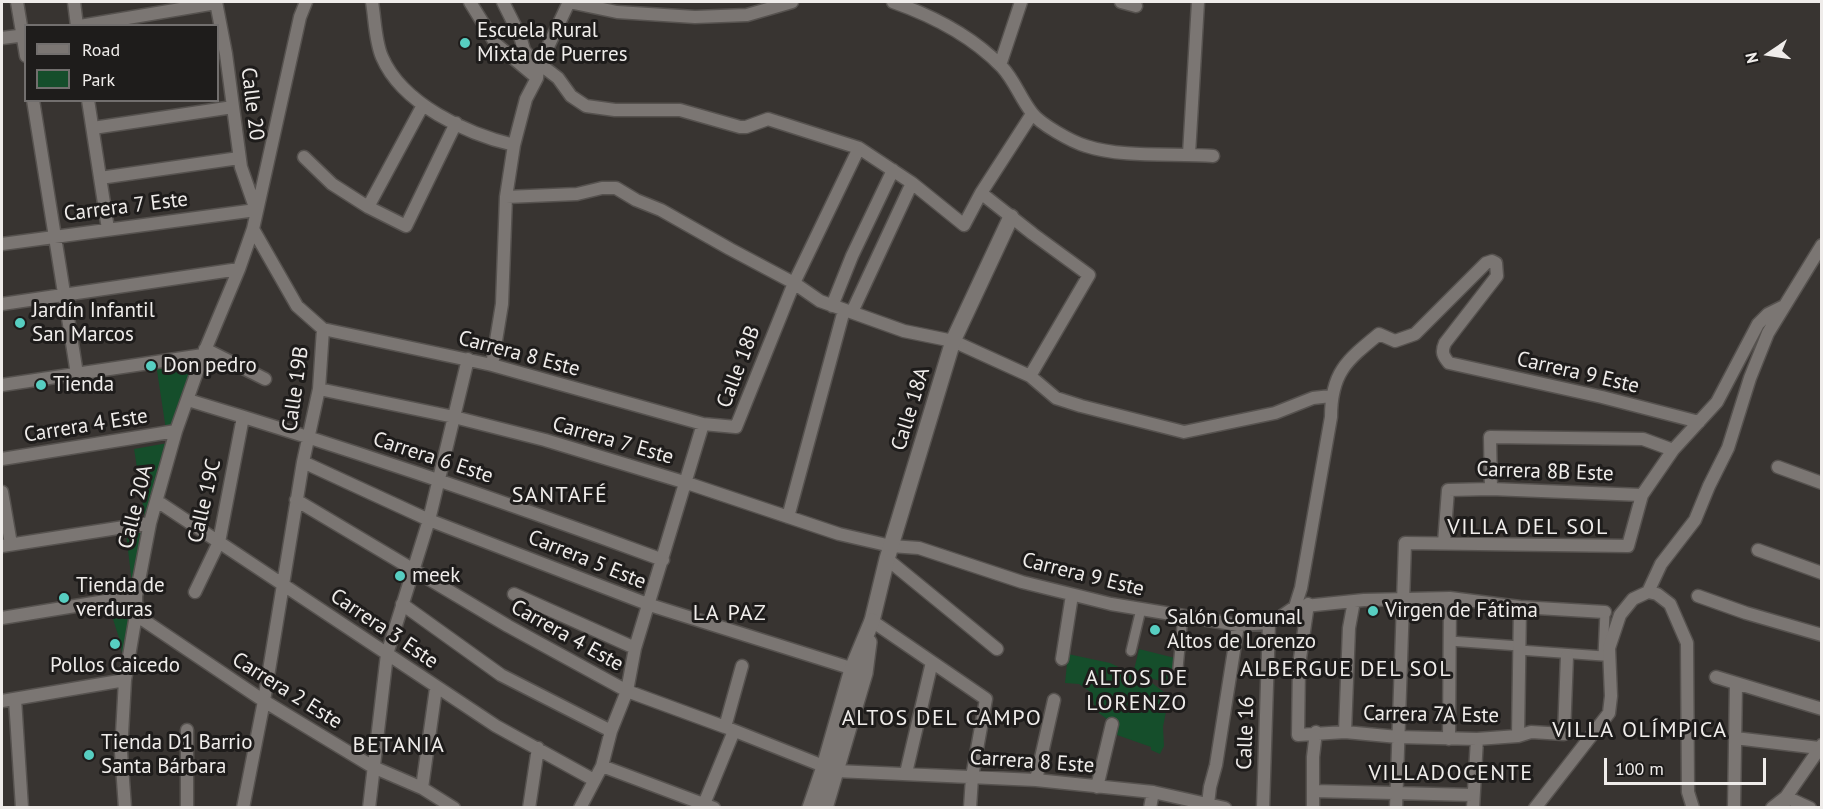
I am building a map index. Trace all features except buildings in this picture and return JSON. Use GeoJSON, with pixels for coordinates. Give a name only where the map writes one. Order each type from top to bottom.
{"type":"FeatureCollection","features":[{"type":"Feature","properties":{"kind":"street"},"geometry":{"type":"LineString","coordinates":[[2,38],[24,35],[17,2]]}},
{"type":"Feature","properties":{"kind":"street"},"geometry":{"type":"LineString","coordinates":[[74,2],[79,24]]}},
{"type":"Feature","properties":{"kind":"street"},"geometry":{"type":"LineString","coordinates":[[90,24],[216,2]]}},
{"type":"Feature","properties":{"kind":"street","name":"Calle 20"},"geometry":{"type":"LineString","coordinates":[[216,2],[218,24]]}},
{"type":"Feature","properties":{"kind":"street"},"geometry":{"type":"LineString","coordinates":[[253,230],[300,17],[306,2]]}},
{"type":"Feature","properties":{"kind":"street"},"geometry":{"type":"LineString","coordinates":[[372,2],[381,55],[391,75],[423,105],[486,138],[514,145]]}},
{"type":"Feature","properties":{"kind":"street"},"geometry":{"type":"LineString","coordinates":[[470,2],[496,44],[539,70],[558,78],[571,96],[586,106],[615,110],[680,110],[740,127],[768,119],[859,148],[912,183],[964,225],[981,193],[1032,114]]}},
{"type":"Feature","properties":{"kind":"street"},"geometry":{"type":"LineString","coordinates":[[503,2],[525,50],[539,70]]}},
{"type":"Feature","properties":{"kind":"street"},"geometry":{"type":"LineString","coordinates":[[492,365],[502,304],[507,197],[514,145],[526,99],[569,2],[617,12],[695,17],[747,15],[792,2]]}},
{"type":"Feature","properties":{"kind":"street"},"geometry":{"type":"LineString","coordinates":[[893,2],[915,9],[947,25],[1000,65],[1010,76],[1032,114],[1052,129],[1084,146],[1105,150],[1213,156]]}},
{"type":"Feature","properties":{"kind":"street"},"geometry":{"type":"LineString","coordinates":[[1000,65],[1021,2]]}},
{"type":"Feature","properties":{"kind":"street"},"geometry":{"type":"LineString","coordinates":[[1121,2],[1136,6]]}},
{"type":"Feature","properties":{"kind":"street"},"geometry":{"type":"LineString","coordinates":[[1190,154],[1198,2]]}},
{"type":"Feature","properties":{"kind":"street","name":"Calle 20"},"geometry":{"type":"LineString","coordinates":[[219,28],[233,107],[239,158],[256,210]]}},
{"type":"Feature","properties":{"kind":"street"},"geometry":{"type":"LineString","coordinates":[[33,102],[77,374]]}},
{"type":"Feature","properties":{"kind":"street"},"geometry":{"type":"LineString","coordinates":[[88,102],[108,229]]}},
{"type":"Feature","properties":{"kind":"street"},"geometry":{"type":"LineString","coordinates":[[368,207],[423,105]]}},
{"type":"Feature","properties":{"kind":"street"},"geometry":{"type":"LineString","coordinates":[[93,128],[233,107]]}},
{"type":"Feature","properties":{"kind":"street"},"geometry":{"type":"LineString","coordinates":[[304,157],[332,184],[368,207],[406,226],[456,123]]}},
{"type":"Feature","properties":{"kind":"street"},"geometry":{"type":"LineString","coordinates":[[794,283],[859,148]]}},
{"type":"Feature","properties":{"kind":"street"},"geometry":{"type":"LineString","coordinates":[[100,178],[239,158]]}},
{"type":"Feature","properties":{"kind":"street"},"geometry":{"type":"LineString","coordinates":[[788,517],[842,310],[852,256],[893,170]]}},
{"type":"Feature","properties":{"kind":"street"},"geometry":{"type":"LineString","coordinates":[[842,310],[912,183]]}},
{"type":"Feature","properties":{"kind":"street"},"geometry":{"type":"LineString","coordinates":[[507,197],[577,194],[602,188],[616,188],[794,283],[820,301],[904,331],[953,341],[1030,376],[1056,398],[1184,432],[1275,413],[1313,398],[1331,396],[1330,417],[1301,588],[1294,606],[1269,623]]}},
{"type":"Feature","properties":{"kind":"street"},"geometry":{"type":"LineString","coordinates":[[981,193],[1089,275],[1030,376]]}},
{"type":"Feature","properties":{"kind":"street","name":"Carrera 7 Este"},"geometry":{"type":"LineString","coordinates":[[2,244],[256,210]]}},
{"type":"Feature","properties":{"kind":"street","name":"Calle 18A"},"geometry":{"type":"LineString","coordinates":[[825,807],[830,769],[859,671],[889,553],[953,341],[1011,217]]}},
{"type":"Feature","properties":{"kind":"street","name":"Calle 20A"},"geometry":{"type":"LineString","coordinates":[[125,807],[120,752],[125,680],[136,615],[136,596],[150,523],[176,431],[204,352],[253,230]]}},
{"type":"Feature","properties":{"kind":"street","name":"Calle 19B"},"geometry":{"type":"LineString","coordinates":[[243,807],[264,701],[296,500],[319,389],[324,329],[297,306],[253,230]]}},
{"type":"Feature","properties":{"kind":"street"},"geometry":{"type":"LineString","coordinates":[[1534,807],[1609,713],[1611,696],[1609,648],[1620,615],[1633,599],[1647,592],[1661,564],[1695,520],[1728,448],[1761,351],[1784,306],[1821,245]]}},
{"type":"Feature","properties":{"kind":"street","name":"Carrera 9 Este"},"geometry":{"type":"LineString","coordinates":[[1331,396],[1333,386],[1341,371],[1354,355],[1379,334],[1395,341],[1415,334],[1486,263],[1496,263],[1497,276],[1444,343],[1443,357],[1449,363],[1602,397],[1699,422]]}},
{"type":"Feature","properties":{"kind":"street"},"geometry":{"type":"LineString","coordinates":[[2,304],[239,269]]}},
{"type":"Feature","properties":{"kind":"street","name":"Calle 18B"},"geometry":{"type":"LineString","coordinates":[[580,807],[602,766],[611,731],[627,691],[635,648],[650,605],[703,424],[736,427],[794,283]]}},
{"type":"Feature","properties":{"kind":"street"},"geometry":{"type":"LineString","coordinates":[[1396,807],[1405,543],[1628,546],[1642,495],[1673,450],[1717,402],[1758,324],[1768,314],[1784,306]]}},
{"type":"Feature","properties":{"kind":"street","name":"Carrera 8 Este"},"geometry":{"type":"LineString","coordinates":[[324,329],[492,365],[703,424]]}},
{"type":"Feature","properties":{"kind":"street"},"geometry":{"type":"LineString","coordinates":[[2,386],[204,352],[265,379]]}},
{"type":"Feature","properties":{"kind":"street"},"geometry":{"type":"LineString","coordinates":[[369,807],[387,654],[429,520],[468,359]]}},
{"type":"Feature","properties":{"kind":"street","name":"Carrera 7 Este"},"geometry":{"type":"LineString","coordinates":[[319,389],[454,417],[544,441],[687,483],[889,553]]}},
{"type":"Feature","properties":{"kind":"street","name":"Carrera 6 Este"},"geometry":{"type":"LineString","coordinates":[[188,400],[526,509],[663,560]]}},
{"type":"Feature","properties":{"kind":"street","name":"Calle 19C"},"geometry":{"type":"LineString","coordinates":[[195,592],[219,542],[243,417]]}},
{"type":"Feature","properties":{"kind":"street","name":"Carrera 4 Este"},"geometry":{"type":"LineString","coordinates":[[2,459],[176,431]]}},
{"type":"Feature","properties":{"kind":"street"},"geometry":{"type":"LineString","coordinates":[[1491,489],[1490,437],[1643,439],[1673,450]]}},
{"type":"Feature","properties":{"kind":"street","name":"Carrera 5 Este"},"geometry":{"type":"LineString","coordinates":[[303,462],[429,520],[650,605],[859,671]]}},
{"type":"Feature","properties":{"kind":"street"},"geometry":{"type":"LineString","coordinates":[[1778,467],[1820,479]]}},
{"type":"Feature","properties":{"kind":"street","name":"Carrera 8B Este"},"geometry":{"type":"LineString","coordinates":[[1444,543],[1448,490],[1491,489],[1642,495]]}},
{"type":"Feature","properties":{"kind":"street"},"geometry":{"type":"LineString","coordinates":[[2,492],[6,545],[150,523]]}},
{"type":"Feature","properties":{"kind":"street","name":"Carrera 4 Este"},"geometry":{"type":"LineString","coordinates":[[296,500],[508,626],[627,691],[830,769]]}},
{"type":"Feature","properties":{"kind":"street","name":"Carrera 3 Este"},"geometry":{"type":"LineString","coordinates":[[157,501],[436,688],[496,726],[594,780]]}},
{"type":"Feature","properties":{"kind":"street","name":"Carrera 9 Este"},"geometry":{"type":"LineString","coordinates":[[889,553],[919,548],[1022,582],[1072,595],[1238,625],[1269,623]]}},
{"type":"Feature","properties":{"kind":"street"},"geometry":{"type":"LineString","coordinates":[[1758,550],[1821,573]]}},
{"type":"Feature","properties":{"kind":"street"},"geometry":{"type":"LineString","coordinates":[[889,553],[997,649]]}},
{"type":"Feature","properties":{"kind":"street"},"geometry":{"type":"LineString","coordinates":[[1647,592],[1657,594],[1670,604],[1687,643],[1688,792],[1693,807]]}},
{"type":"Feature","properties":{"kind":"street"},"geometry":{"type":"LineString","coordinates":[[514,594],[635,648]]}},
{"type":"Feature","properties":{"kind":"street"},"geometry":{"type":"LineString","coordinates":[[1062,659],[1072,595]]}},
{"type":"Feature","properties":{"kind":"street"},"geometry":{"type":"LineString","coordinates":[[2,618],[136,596]]}},
{"type":"Feature","properties":{"kind":"street"},"geometry":{"type":"LineString","coordinates":[[1698,596],[1821,635]]}},
{"type":"Feature","properties":{"kind":"street"},"geometry":{"type":"LineString","coordinates":[[1294,606],[1354,601],[1450,598],[1520,607],[1605,612],[1603,656],[1449,641]]}},
{"type":"Feature","properties":{"kind":"street"},"geometry":{"type":"LineString","coordinates":[[1449,739],[1450,598]]}},
{"type":"Feature","properties":{"kind":"street"},"geometry":{"type":"LineString","coordinates":[[1345,732],[1349,628],[1354,601]]}},
{"type":"Feature","properties":{"kind":"street"},"geometry":{"type":"LineString","coordinates":[[402,604],[501,675],[611,731]]}},
{"type":"Feature","properties":{"kind":"street","name":"Carrera 7A Este"},"geometry":{"type":"LineString","coordinates":[[1308,604],[1299,665],[1298,735],[1316,732],[1345,732],[1398,737],[1477,739],[1518,736],[1531,732],[1564,734],[1568,656]]}},
{"type":"Feature","properties":{"kind":"street"},"geometry":{"type":"LineString","coordinates":[[1518,736],[1520,607]]}},
{"type":"Feature","properties":{"kind":"street"},"geometry":{"type":"LineString","coordinates":[[1131,651],[1141,609]]}},
{"type":"Feature","properties":{"kind":"street","name":"Carrera 2 Este"},"geometry":{"type":"LineString","coordinates":[[136,615],[264,701],[373,767],[422,788],[454,807]]}},
{"type":"Feature","properties":{"kind":"street"},"geometry":{"type":"LineString","coordinates":[[1178,668],[1183,616]]}},
{"type":"Feature","properties":{"kind":"street"},"geometry":{"type":"LineString","coordinates":[[872,621],[986,699],[972,777],[970,807]]}},
{"type":"Feature","properties":{"kind":"street","name":"Calle 16"},"geometry":{"type":"LineString","coordinates":[[1263,807],[1269,623]]}},
{"type":"Feature","properties":{"kind":"street"},"geometry":{"type":"LineString","coordinates":[[1208,804],[1238,625]]}},
{"type":"Feature","properties":{"kind":"street"},"geometry":{"type":"LineString","coordinates":[[906,773],[932,662]]}},
{"type":"Feature","properties":{"kind":"street"},"geometry":{"type":"LineString","coordinates":[[602,766],[709,806],[729,729],[742,666]]}},
{"type":"Feature","properties":{"kind":"street"},"geometry":{"type":"LineString","coordinates":[[1716,677],[1821,709]]}},
{"type":"Feature","properties":{"kind":"street"},"geometry":{"type":"LineString","coordinates":[[2,700],[125,680]]}},
{"type":"Feature","properties":{"kind":"street"},"geometry":{"type":"LineString","coordinates":[[1734,807],[1736,684]]}},
{"type":"Feature","properties":{"kind":"street"},"geometry":{"type":"LineString","coordinates":[[422,788],[436,688]]}},
{"type":"Feature","properties":{"kind":"street"},"geometry":{"type":"LineString","coordinates":[[15,699],[22,807]]}},
{"type":"Feature","properties":{"kind":"street"},"geometry":{"type":"LineString","coordinates":[[1036,780],[1054,700]]}},
{"type":"Feature","properties":{"kind":"street"},"geometry":{"type":"LineString","coordinates":[[1097,787],[1112,724]]}},
{"type":"Feature","properties":{"kind":"street"},"geometry":{"type":"LineString","coordinates":[[187,730],[187,807]]}},
{"type":"Feature","properties":{"kind":"street"},"geometry":{"type":"LineString","coordinates":[[1313,807],[1313,757],[1316,732]]}},
{"type":"Feature","properties":{"kind":"street"},"geometry":{"type":"LineString","coordinates":[[1735,738],[1817,750],[1784,802]]}},
{"type":"Feature","properties":{"kind":"street"},"geometry":{"type":"LineString","coordinates":[[1314,791],[1397,792],[1473,801],[1477,739]]}},
{"type":"Feature","properties":{"kind":"street"},"geometry":{"type":"LineString","coordinates":[[529,807],[538,748]]}},
{"type":"Feature","properties":{"kind":"street","name":"Calle 18A"},"geometry":{"type":"LineString","coordinates":[[810,807],[830,769]]}},
{"type":"Feature","properties":{"kind":"street","name":"Carrera 8 Este"},"geometry":{"type":"LineString","coordinates":[[830,769],[1036,780],[1154,792],[1225,807]]}},
{"type":"Feature","properties":{"kind":"street"},"geometry":{"type":"LineString","coordinates":[[1150,807],[1154,792]]}},
{"type":"Feature","properties":{"kind":"street"},"geometry":{"type":"LineString","coordinates":[[1772,807],[1784,802],[1810,807]]}},
{"type":"Feature","properties":{"kind":"green space"},"geometry":{"type":"Polygon","coordinates":[[[191,358],[196,367],[175,428],[166,430],[156,364],[191,358]]]}},
{"type":"Feature","properties":{"kind":"green space"},"geometry":{"type":"Polygon","coordinates":[[[168,443],[148,517],[145,518],[134,449],[168,443]]]}},
{"type":"Feature","properties":{"kind":"green space"},"geometry":{"type":"Polygon","coordinates":[[[145,530],[133,592],[126,533],[145,530]]]}},
{"type":"Feature","properties":{"kind":"green space"},"geometry":{"type":"Polygon","coordinates":[[[123,608],[133,608],[124,666],[120,641],[111,613],[123,608]]]}},
{"type":"Feature","properties":{"kind":"green space"},"geometry":{"type":"Polygon","coordinates":[[[1139,649],[1175,658],[1169,683],[1133,674],[1139,649]]]}},
{"type":"Feature","properties":{"kind":"green space"},"geometry":{"type":"Polygon","coordinates":[[[1068,654],[1110,663],[1136,678],[1152,683],[1169,696],[1163,727],[1164,746],[1160,754],[1151,750],[1151,747],[1117,735],[1117,727],[1095,710],[1092,693],[1079,684],[1065,683],[1068,654]]]}},
{"type":"Feature","properties":{"kind":"place","name":"Escuela Rural Mixta de Puerres"},"geometry":{"type":"Point","coordinates":[465,43]}},
{"type":"Feature","properties":{"kind":"place","name":"Jardín Infantil San Marcos"},"geometry":{"type":"Point","coordinates":[20,323]}},
{"type":"Feature","properties":{"kind":"place","name":"Don pedro"},"geometry":{"type":"Point","coordinates":[151,366]}},
{"type":"Feature","properties":{"kind":"place","name":"Tienda"},"geometry":{"type":"Point","coordinates":[41,385]}},
{"type":"Feature","properties":{"kind":"place","name":"meek"},"geometry":{"type":"Point","coordinates":[400,576]}},
{"type":"Feature","properties":{"kind":"place","name":"Tienda de verduras"},"geometry":{"type":"Point","coordinates":[64,598]}},
{"type":"Feature","properties":{"kind":"place","name":"Virgen de Fátima"},"geometry":{"type":"Point","coordinates":[1373,611]}},
{"type":"Feature","properties":{"kind":"place","name":"Salón Comunal Altos de Lorenzo"},"geometry":{"type":"Point","coordinates":[1155,630]}},
{"type":"Feature","properties":{"kind":"place","name":"Pollos Caicedo"},"geometry":{"type":"Point","coordinates":[115,644]}},
{"type":"Feature","properties":{"kind":"place","name":"Tienda D1 Barrio Santa Bárbara"},"geometry":{"type":"Point","coordinates":[89,755]}},
{"type":"Feature","properties":{"kind":"district","name":"SANTAFÉ"},"geometry":{"type":"Point","coordinates":[560,496]}},
{"type":"Feature","properties":{"kind":"district","name":"VILLA DEL SOL"},"geometry":{"type":"Point","coordinates":[1528,528]}},
{"type":"Feature","properties":{"kind":"district","name":"LA PAZ"},"geometry":{"type":"Point","coordinates":[730,614]}},
{"type":"Feature","properties":{"kind":"district","name":"ALBERGUE DEL SOL"},"geometry":{"type":"Point","coordinates":[1346,670]}},
{"type":"Feature","properties":{"kind":"district","name":"ALTOS DE LORENZO"},"geometry":{"type":"Point","coordinates":[1137,692]}},
{"type":"Feature","properties":{"kind":"district","name":"ALTOS DEL CAMPO"},"geometry":{"type":"Point","coordinates":[942,719]}},
{"type":"Feature","properties":{"kind":"district","name":"VILLA OLÍMPICA"},"geometry":{"type":"Point","coordinates":[1640,731]}},
{"type":"Feature","properties":{"kind":"district","name":"BETANIA"},"geometry":{"type":"Point","coordinates":[399,746]}},
{"type":"Feature","properties":{"kind":"district","name":"VILLADOCENTE"},"geometry":{"type":"Point","coordinates":[1451,774]}}]}
